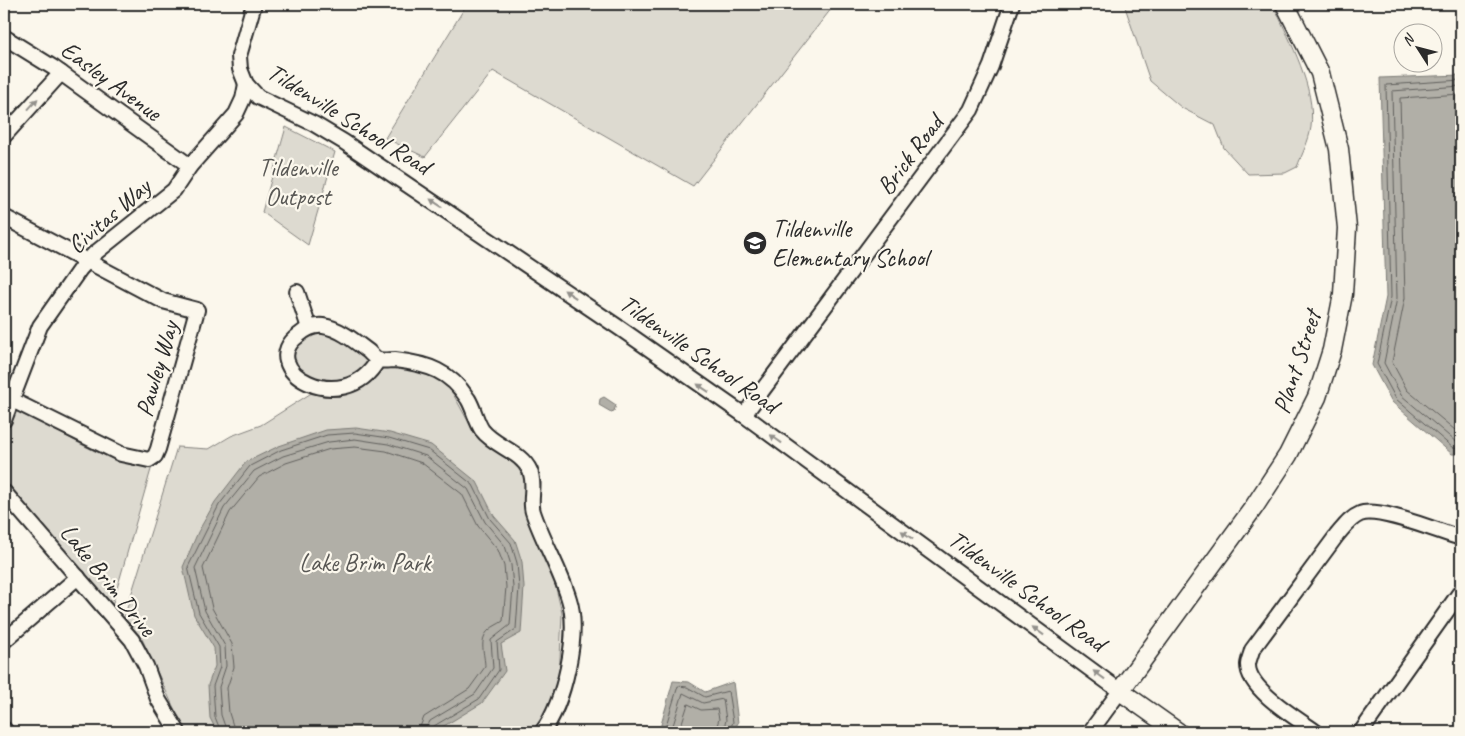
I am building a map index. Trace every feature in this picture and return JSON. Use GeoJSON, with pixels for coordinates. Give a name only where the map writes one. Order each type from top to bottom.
{"type":"FeatureCollection","features":[{"type":"Feature","properties":{"kind":"main road","name":"Plant Street"},"geometry":{"type":"LineString","coordinates":[[1120,690],[1254,507],[1288,455],[1317,398],[1332,350],[1343,294],[1347,228],[1339,149],[1320,73],[1285,4]]}},
{"type":"Feature","properties":{"kind":"main road","name":"Tildenville School Road"},"geometry":{"type":"LineString","coordinates":[[1120,690],[1178,732]]}},
{"type":"Feature","properties":{"kind":"street","name":"Tildenville School Road"},"geometry":{"type":"LineString","coordinates":[[254,4],[239,56],[240,69],[246,84],[258,97],[314,124],[444,208],[744,415],[1120,690]]}},
{"type":"Feature","properties":{"kind":"street","name":"Brick Road"},"geometry":{"type":"LineString","coordinates":[[744,415],[971,110],[991,66],[1012,4]]}},
{"type":"Feature","properties":{"kind":"street","name":"Easley Avenue"},"geometry":{"type":"LineString","coordinates":[[4,37],[61,73],[190,166]]}},
{"type":"Feature","properties":{"kind":"street"},"geometry":{"type":"LineString","coordinates":[[4,136],[61,73]]}},
{"type":"Feature","properties":{"kind":"street","name":"Civitas Way"},"geometry":{"type":"LineString","coordinates":[[4,420],[8,398],[40,326],[86,261],[174,190],[190,166],[236,114],[243,99],[246,84]]}},
{"type":"Feature","properties":{"kind":"street","name":"Pawley Way"},"geometry":{"type":"LineString","coordinates":[[4,217],[163,301],[197,310],[155,456],[148,460],[120,454],[8,398]]}},
{"type":"Feature","properties":{"kind":"street"},"geometry":{"type":"LineString","coordinates":[[297,292],[309,328]]}},
{"type":"Feature","properties":{"kind":"street"},"geometry":{"type":"LineString","coordinates":[[378,360],[373,369],[341,388],[322,388],[304,382],[292,372],[287,361],[288,349],[294,338],[309,328],[325,326],[338,331],[378,360],[394,360],[434,368],[456,382],[470,402],[482,429],[496,444],[514,453],[530,470],[534,490],[532,510],[570,600],[572,626],[567,673],[558,706],[542,732]]}},
{"type":"Feature","properties":{"kind":"street","name":"Lake Brim Drive"},"geometry":{"type":"LineString","coordinates":[[4,492],[139,650],[158,699],[178,732]]}},
{"type":"Feature","properties":{"kind":"street"},"geometry":{"type":"LineString","coordinates":[[1316,732],[1261,691],[1250,677],[1248,665],[1252,650],[1326,550],[1349,521],[1361,513],[1380,512],[1461,538]]}},
{"type":"Feature","properties":{"kind":"street"},"geometry":{"type":"LineString","coordinates":[[4,641],[78,577]]}},
{"type":"Feature","properties":{"kind":"street"},"geometry":{"type":"LineString","coordinates":[[1361,732],[1461,591]]}},
{"type":"Feature","properties":{"kind":"street"},"geometry":{"type":"LineString","coordinates":[[1090,732],[1120,690]]}},
{"type":"Feature","properties":{"kind":"green space"},"geometry":{"type":"Polygon","coordinates":[[[467,4],[835,4],[693,186],[493,71],[425,157],[385,138],[467,4]]]}},
{"type":"Feature","properties":{"kind":"green space"},"geometry":{"type":"Polygon","coordinates":[[[1124,4],[1269,4],[1275,8],[1294,50],[1310,97],[1311,127],[1297,167],[1285,173],[1248,174],[1224,148],[1215,125],[1182,108],[1150,81],[1124,4]]]}},
{"type":"Feature","properties":{"kind":"green space","name":"Tildenville Outpost"},"geometry":{"type":"Polygon","coordinates":[[[286,127],[335,152],[308,245],[262,212],[286,127]]]}},
{"type":"Feature","properties":{"kind":"green space"},"geometry":{"type":"Polygon","coordinates":[[[316,333],[324,333],[337,338],[368,357],[369,366],[338,385],[305,376],[293,359],[295,349],[300,342],[316,333]]]}},
{"type":"Feature","properties":{"kind":"green space","name":"Lake Brim Park"},"geometry":{"type":"Polygon","coordinates":[[[385,364],[415,367],[446,381],[474,432],[519,464],[531,486],[562,613],[559,682],[542,727],[534,732],[185,732],[142,639],[124,618],[177,447],[209,449],[231,436],[261,425],[313,392],[359,389],[375,377],[385,364]]]}},
{"type":"Feature","properties":{"kind":"green space"},"geometry":{"type":"Polygon","coordinates":[[[15,411],[27,414],[106,456],[138,466],[152,466],[112,606],[4,482],[4,439],[12,413],[15,411]]]}},
{"type":"Feature","properties":{"kind":"water"},"geometry":{"type":"Polygon","coordinates":[[[1461,75],[1461,454],[1452,454],[1392,402],[1372,365],[1386,297],[1380,78],[1461,75]]]}},
{"type":"Feature","properties":{"kind":"water"},"geometry":{"type":"Polygon","coordinates":[[[604,397],[616,405],[614,411],[611,412],[599,405],[600,399],[604,397]]]}},
{"type":"Feature","properties":{"kind":"water","name":"Lake Brim Park"},"geometry":{"type":"Polygon","coordinates":[[[356,428],[390,433],[431,445],[477,482],[494,516],[515,540],[522,562],[524,587],[521,633],[501,644],[505,671],[482,703],[434,732],[217,732],[210,718],[208,685],[215,666],[214,648],[194,615],[183,567],[198,532],[215,502],[246,462],[279,446],[326,430],[356,428]]]}},
{"type":"Feature","properties":{"kind":"water"},"geometry":{"type":"Polygon","coordinates":[[[673,681],[689,682],[705,692],[733,682],[738,723],[733,732],[659,732],[673,681]]]}},
{"type":"Feature","properties":{"kind":"place","name":"Tildenville Elementary School"},"geometry":{"type":"Point","coordinates":[755,243]}}]}
